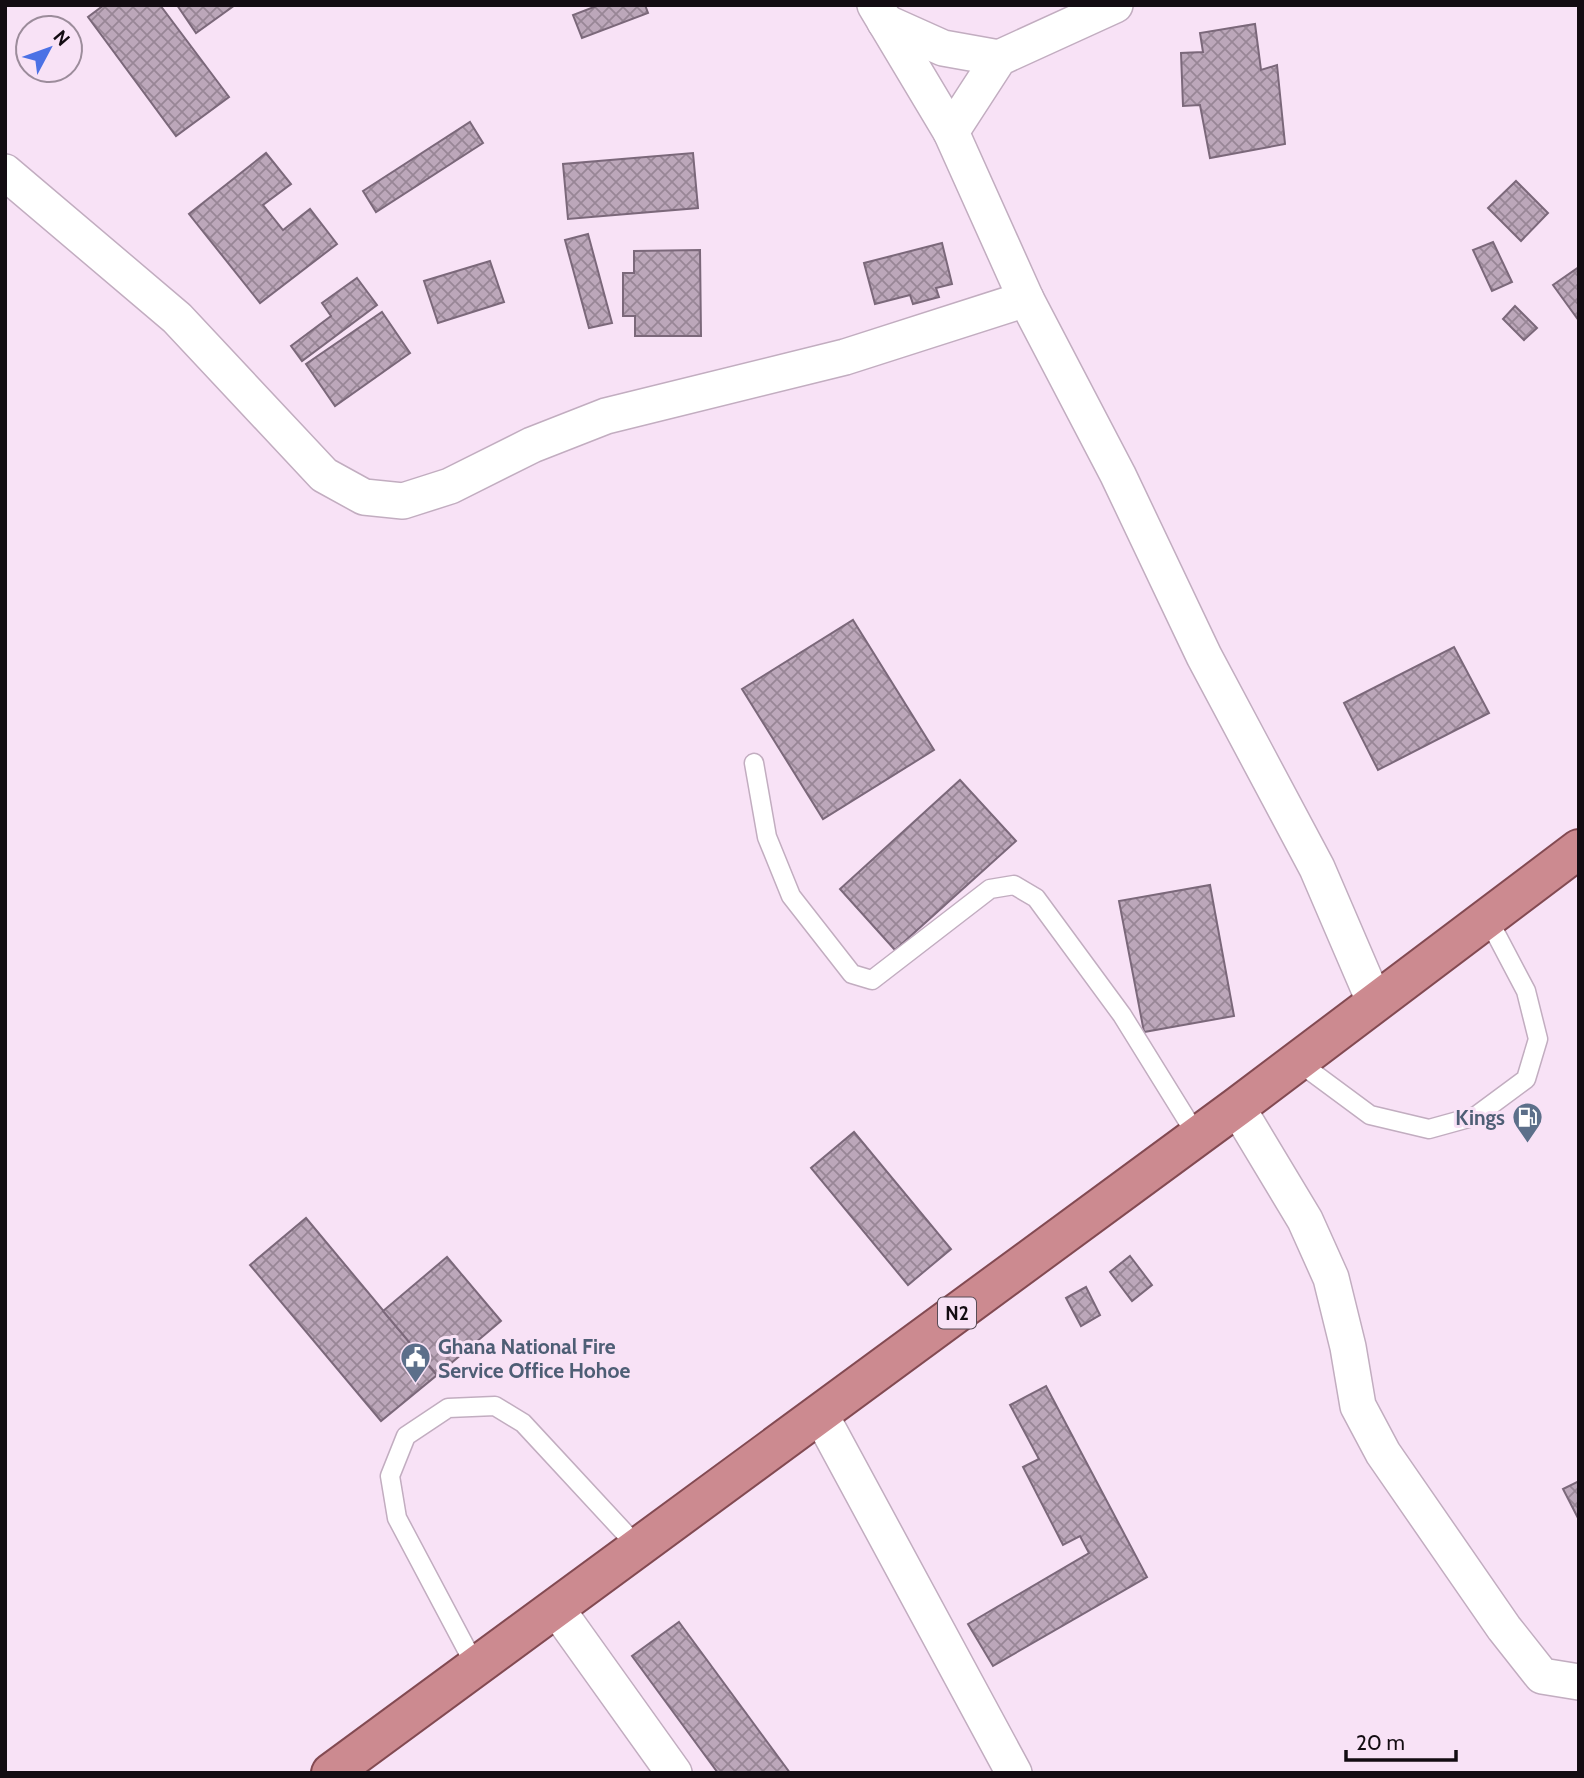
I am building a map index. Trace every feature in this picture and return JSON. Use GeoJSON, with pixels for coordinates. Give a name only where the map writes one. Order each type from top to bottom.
{"type":"FeatureCollection","features":[{"type":"Feature","properties":{"kind":"highway","name":"N2"},"geometry":{"type":"LineString","coordinates":[[331,1773],[1237,1107],[1579,849]]}},
{"type":"Feature","properties":{"kind":"street"},"geometry":{"type":"LineString","coordinates":[[951,132],[999,58],[1115,5]]}},
{"type":"Feature","properties":{"kind":"street"},"geometry":{"type":"LineString","coordinates":[[880,14],[943,48],[999,58]]}},
{"type":"Feature","properties":{"kind":"street"},"geometry":{"type":"LineString","coordinates":[[880,14],[951,132],[1026,299],[1118,475],[1204,656],[1317,869],[1375,1003]]}},
{"type":"Feature","properties":{"kind":"street"},"geometry":{"type":"LineString","coordinates":[[5,172],[177,318],[324,475],[364,497],[403,501],[450,486],[532,445],[606,416],[845,357],[1026,299]]}},
{"type":"Feature","properties":{"kind":"street"},"geometry":{"type":"LineString","coordinates":[[1237,1107],[1306,1220],[1331,1278],[1348,1347],[1358,1406],[1383,1453],[1504,1628],[1542,1676],[1579,1682]]}},
{"type":"Feature","properties":{"kind":"street"},"geometry":{"type":"LineString","coordinates":[[820,1414],[1014,1773]]}},
{"type":"Feature","properties":{"kind":"street"},"geometry":{"type":"LineString","coordinates":[[556,1608],[674,1773]]}},
{"type":"Feature","properties":{"kind":"lane"},"geometry":{"type":"LineString","coordinates":[[754,763],[767,837],[791,895],[852,974],[872,980],[990,889],[1014,885],[1036,898],[1122,1015],[1197,1136]]}},
{"type":"Feature","properties":{"kind":"lane"},"geometry":{"type":"LineString","coordinates":[[1297,1062],[1370,1115],[1429,1129],[1476,1116],[1526,1079],[1538,1039],[1526,991],[1487,917]]}},
{"type":"Feature","properties":{"kind":"lane"},"geometry":{"type":"LineString","coordinates":[[476,1667],[397,1518],[390,1476],[406,1436],[448,1408],[495,1406],[523,1423],[638,1546]]}},
{"type":"Feature","properties":{"kind":"building"},"geometry":{"type":"Polygon","coordinates":[[[104,5],[160,5],[229,97],[176,136],[88,17],[104,5]]]}},
{"type":"Feature","properties":{"kind":"building"},"geometry":{"type":"Polygon","coordinates":[[[177,5],[235,5],[196,33],[177,5]]]}},
{"type":"Feature","properties":{"kind":"building"},"geometry":{"type":"Polygon","coordinates":[[[599,5],[645,5],[648,13],[582,38],[573,15],[599,5]]]}},
{"type":"Feature","properties":{"kind":"building"},"geometry":{"type":"Polygon","coordinates":[[[1255,24],[1261,70],[1277,65],[1285,144],[1210,158],[1200,105],[1183,106],[1181,53],[1203,52],[1200,33],[1255,24]]]}},
{"type":"Feature","properties":{"kind":"building"},"geometry":{"type":"Polygon","coordinates":[[[470,122],[483,143],[376,212],[363,191],[470,122]]]}},
{"type":"Feature","properties":{"kind":"building"},"geometry":{"type":"Polygon","coordinates":[[[266,153],[291,184],[263,205],[283,230],[310,209],[337,244],[260,303],[189,214],[266,153]]]}},
{"type":"Feature","properties":{"kind":"building"},"geometry":{"type":"Polygon","coordinates":[[[693,153],[698,208],[568,219],[563,164],[693,153]]]}},
{"type":"Feature","properties":{"kind":"building"},"geometry":{"type":"Polygon","coordinates":[[[1516,181],[1548,213],[1521,241],[1488,208],[1516,181]]]}},
{"type":"Feature","properties":{"kind":"building"},"geometry":{"type":"Polygon","coordinates":[[[588,234],[612,323],[589,328],[565,240],[588,234]]]}},
{"type":"Feature","properties":{"kind":"building"},"geometry":{"type":"Polygon","coordinates":[[[1493,242],[1512,282],[1492,291],[1473,250],[1493,242]]]}},
{"type":"Feature","properties":{"kind":"building"},"geometry":{"type":"Polygon","coordinates":[[[942,243],[952,284],[936,288],[939,297],[913,304],[910,295],[875,304],[864,263],[942,243]]]}},
{"type":"Feature","properties":{"kind":"building"},"geometry":{"type":"Polygon","coordinates":[[[700,250],[701,336],[635,336],[635,316],[623,316],[623,273],[634,273],[634,251],[700,250]]]}},
{"type":"Feature","properties":{"kind":"building"},"geometry":{"type":"Polygon","coordinates":[[[490,261],[504,302],[438,323],[424,281],[490,261]]]}},
{"type":"Feature","properties":{"kind":"building"},"geometry":{"type":"Polygon","coordinates":[[[1579,267],[1579,321],[1553,285],[1579,267]]]}},
{"type":"Feature","properties":{"kind":"building"},"geometry":{"type":"Polygon","coordinates":[[[357,278],[377,305],[302,361],[291,346],[331,316],[322,303],[357,278]]]}},
{"type":"Feature","properties":{"kind":"building"},"geometry":{"type":"Polygon","coordinates":[[[1515,306],[1537,328],[1524,340],[1503,319],[1515,306]]]}},
{"type":"Feature","properties":{"kind":"building"},"geometry":{"type":"Polygon","coordinates":[[[382,312],[410,353],[335,406],[306,364],[382,312]]]}},
{"type":"Feature","properties":{"kind":"building"},"geometry":{"type":"Polygon","coordinates":[[[853,620],[934,750],[823,819],[742,689],[853,620]]]}},
{"type":"Feature","properties":{"kind":"building"},"geometry":{"type":"Polygon","coordinates":[[[1454,647],[1489,713],[1378,770],[1344,703],[1454,647]]]}},
{"type":"Feature","properties":{"kind":"building"},"geometry":{"type":"Polygon","coordinates":[[[960,780],[1016,841],[895,950],[840,889],[960,780]]]}},
{"type":"Feature","properties":{"kind":"building"},"geometry":{"type":"Polygon","coordinates":[[[1210,885],[1234,1016],[1144,1032],[1119,901],[1210,885]]]}},
{"type":"Feature","properties":{"kind":"building"},"geometry":{"type":"Polygon","coordinates":[[[854,1132],[951,1249],[908,1285],[811,1168],[854,1132]]]}},
{"type":"Feature","properties":{"kind":"building"},"geometry":{"type":"Polygon","coordinates":[[[306,1218],[437,1375],[381,1421],[250,1265],[306,1218]]]}},
{"type":"Feature","properties":{"kind":"building"},"geometry":{"type":"Polygon","coordinates":[[[1130,1256],[1152,1285],[1132,1301],[1110,1272],[1130,1256]]]}},
{"type":"Feature","properties":{"kind":"building"},"geometry":{"type":"Polygon","coordinates":[[[447,1257],[501,1321],[437,1375],[383,1311],[447,1257]]]}},
{"type":"Feature","properties":{"kind":"building"},"geometry":{"type":"Polygon","coordinates":[[[1086,1287],[1100,1315],[1081,1326],[1066,1298],[1086,1287]]]}},
{"type":"Feature","properties":{"kind":"building"},"geometry":{"type":"Polygon","coordinates":[[[1046,1386],[1147,1577],[993,1666],[968,1624],[1089,1553],[1080,1536],[1063,1545],[1023,1467],[1039,1459],[1010,1405],[1046,1386]]]}},
{"type":"Feature","properties":{"kind":"building"},"geometry":{"type":"Polygon","coordinates":[[[1579,1481],[1579,1520],[1563,1489],[1579,1481]]]}},
{"type":"Feature","properties":{"kind":"building"},"geometry":{"type":"Polygon","coordinates":[[[679,1622],[790,1773],[718,1773],[632,1656],[679,1622]]]}},
{"type":"Feature","properties":{"kind":"place","name":"Kings"},"geometry":{"type":"Point","coordinates":[1528,1144]}},
{"type":"Feature","properties":{"kind":"place","name":"Ghana National Fire Service Office Hohoe"},"geometry":{"type":"Point","coordinates":[415,1385]}}]}
